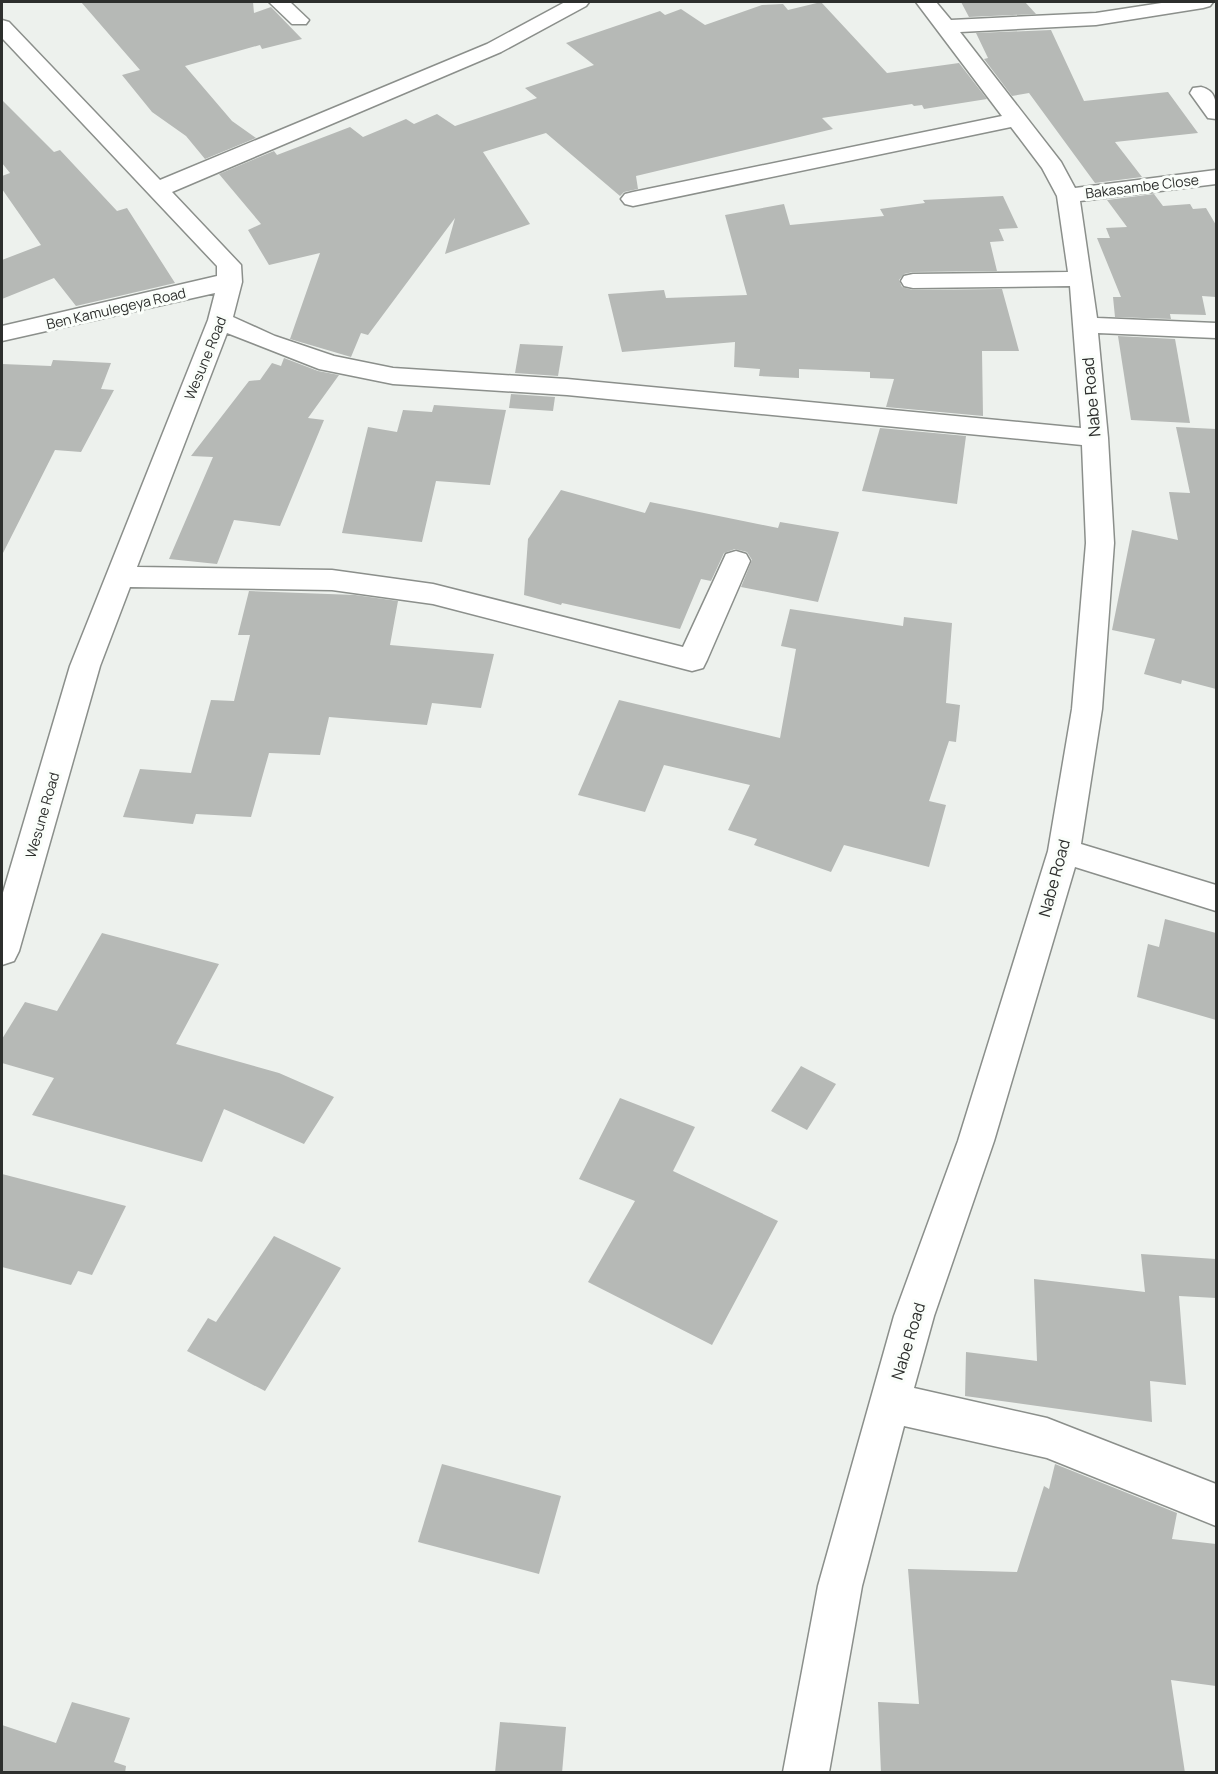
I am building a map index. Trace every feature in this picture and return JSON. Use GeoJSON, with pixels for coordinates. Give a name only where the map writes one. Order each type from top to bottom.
{"type":"FeatureCollection","features":[{"type":"Feature","properties":{"kind":"street"},"geometry":{"type":"LineString","coordinates":[[279,2],[299,20]]}},
{"type":"Feature","properties":{"kind":"street"},"geometry":{"type":"LineString","coordinates":[[157,190],[494,48],[579,2]]}},
{"type":"Feature","properties":{"kind":"street"},"geometry":{"type":"LineString","coordinates":[[935,14],[1096,19],[1203,2]]}},
{"type":"Feature","properties":{"kind":"street","name":"Nabe Road"},"geometry":{"type":"LineString","coordinates":[[806,1773],[840,1586],[914,1316],[976,1142],[1064,851],[1087,708],[1100,543],[1095,438],[1085,325],[1068,196],[1053,167],[935,14]]}},
{"type":"Feature","properties":{"kind":"street"},"geometry":{"type":"LineString","coordinates":[[2,26],[229,265],[230,282]]}},
{"type":"Feature","properties":{"kind":"street"},"geometry":{"type":"LineString","coordinates":[[1201,93],[1216,112]]}},
{"type":"Feature","properties":{"kind":"street"},"geometry":{"type":"LineString","coordinates":[[633,199],[1017,119]]}},
{"type":"Feature","properties":{"kind":"street","name":"Bakasambe Close"},"geometry":{"type":"LineString","coordinates":[[1068,196],[1216,177]]}},
{"type":"Feature","properties":{"kind":"street"},"geometry":{"type":"LineString","coordinates":[[913,281],[1080,279]]}},
{"type":"Feature","properties":{"kind":"street","name":"Wesune Road"},"geometry":{"type":"LineString","coordinates":[[2,951],[86,666],[207,351],[221,321],[230,282]]}},
{"type":"Feature","properties":{"kind":"street","name":"Ben Kamulegeya Road"},"geometry":{"type":"LineString","coordinates":[[2,333],[230,282]]}},
{"type":"Feature","properties":{"kind":"street"},"geometry":{"type":"LineString","coordinates":[[221,321],[266,341],[328,363],[393,376],[567,387],[1095,438]]}},
{"type":"Feature","properties":{"kind":"street"},"geometry":{"type":"LineString","coordinates":[[1085,325],[1216,330]]}},
{"type":"Feature","properties":{"kind":"street"},"geometry":{"type":"LineString","coordinates":[[120,577],[332,580],[433,594],[692,660],[736,561]]}},
{"type":"Feature","properties":{"kind":"street"},"geometry":{"type":"LineString","coordinates":[[1064,851],[1216,898]]}},
{"type":"Feature","properties":{"kind":"street"},"geometry":{"type":"LineString","coordinates":[[890,1403],[1047,1438],[1216,1505]]}},
{"type":"Feature","properties":{"kind":"building"},"geometry":{"type":"Polygon","coordinates":[[[81,2],[253,2],[254,13],[271,7],[302,39],[262,49],[260,45],[185,66],[232,121],[256,138],[205,159],[186,136],[152,112],[122,75],[140,70],[81,2]]]}},
{"type":"Feature","properties":{"kind":"building"},"geometry":{"type":"Polygon","coordinates":[[[821,2],[887,73],[959,63],[987,99],[924,109],[922,105],[912,104],[822,118],[833,129],[636,176],[638,189],[624,192],[620,196],[546,133],[483,152],[530,224],[445,254],[455,218],[368,335],[361,333],[351,357],[290,339],[320,253],[269,265],[248,230],[261,224],[219,174],[274,151],[277,155],[350,127],[363,137],[406,119],[414,124],[437,114],[455,126],[537,98],[525,88],[594,65],[566,43],[660,11],[665,15],[681,9],[705,25],[762,5],[783,4],[788,10],[821,2]]]}},
{"type":"Feature","properties":{"kind":"building"},"geometry":{"type":"Polygon","coordinates":[[[961,2],[1025,2],[1036,14],[969,17],[961,2]]]}},
{"type":"Feature","properties":{"kind":"building"},"geometry":{"type":"Polygon","coordinates":[[[1051,30],[1084,101],[1168,92],[1198,133],[1115,142],[1142,177],[1095,183],[1029,93],[1012,96],[984,59],[988,58],[976,33],[1051,30]]]}},
{"type":"Feature","properties":{"kind":"building"},"geometry":{"type":"Polygon","coordinates":[[[2,100],[54,152],[60,150],[117,211],[127,208],[175,283],[76,306],[54,278],[2,299],[2,260],[41,245],[2,189],[2,176],[10,173],[2,163],[2,100]]]}},
{"type":"Feature","properties":{"kind":"building"},"geometry":{"type":"Polygon","coordinates":[[[1154,194],[1163,206],[1190,204],[1193,209],[1206,208],[1216,225],[1216,297],[1202,296],[1206,315],[1170,314],[1171,319],[1115,317],[1113,297],[1121,297],[1097,238],[1110,238],[1106,228],[1127,227],[1107,200],[1154,194]]]}},
{"type":"Feature","properties":{"kind":"building"},"geometry":{"type":"Polygon","coordinates":[[[1003,196],[1018,228],[999,229],[1004,241],[990,242],[997,271],[913,272],[904,274],[899,280],[902,287],[913,290],[1002,289],[1019,351],[982,351],[983,416],[886,407],[894,379],[870,378],[870,372],[799,369],[799,378],[759,376],[760,369],[734,367],[735,342],[622,352],[608,294],[664,290],[666,298],[747,295],[725,215],[784,204],[790,225],[884,216],[880,209],[925,203],[923,200],[1003,196]]]}},
{"type":"Feature","properties":{"kind":"building"},"geometry":{"type":"Polygon","coordinates":[[[1118,336],[1175,339],[1190,423],[1131,420],[1118,336]]]}},
{"type":"Feature","properties":{"kind":"building"},"geometry":{"type":"Polygon","coordinates":[[[520,344],[563,346],[558,376],[515,373],[520,344]]]}},
{"type":"Feature","properties":{"kind":"building"},"geometry":{"type":"Polygon","coordinates":[[[284,358],[318,371],[339,375],[308,418],[324,420],[280,526],[234,520],[217,564],[169,559],[213,457],[191,456],[249,381],[260,380],[272,363],[281,366],[284,358]]]}},
{"type":"Feature","properties":{"kind":"building"},"geometry":{"type":"Polygon","coordinates":[[[53,360],[111,363],[101,389],[114,390],[81,452],[55,450],[2,555],[2,364],[51,366],[53,360]]]}},
{"type":"Feature","properties":{"kind":"building"},"geometry":{"type":"Polygon","coordinates":[[[511,394],[555,397],[553,411],[509,408],[511,394]]]}},
{"type":"Feature","properties":{"kind":"building"},"geometry":{"type":"Polygon","coordinates":[[[434,405],[506,410],[490,485],[436,481],[422,542],[342,533],[368,427],[397,432],[403,410],[432,412],[434,405]]]}},
{"type":"Feature","properties":{"kind":"building"},"geometry":{"type":"Polygon","coordinates":[[[1176,427],[1216,429],[1216,689],[1182,680],[1181,684],[1144,674],[1155,639],[1112,630],[1132,530],[1178,540],[1169,492],[1190,493],[1176,427]]]}},
{"type":"Feature","properties":{"kind":"building"},"geometry":{"type":"Polygon","coordinates":[[[880,428],[966,436],[957,504],[862,491],[880,428]]]}},
{"type":"Feature","properties":{"kind":"building"},"geometry":{"type":"Polygon","coordinates":[[[561,490],[645,513],[650,502],[778,528],[780,522],[839,532],[818,602],[741,587],[752,560],[747,552],[735,549],[724,553],[711,581],[701,579],[680,629],[562,603],[561,605],[524,595],[528,539],[561,490]]]}},
{"type":"Feature","properties":{"kind":"building"},"geometry":{"type":"Polygon","coordinates":[[[249,591],[355,595],[398,601],[390,645],[494,654],[481,708],[432,703],[427,725],[329,717],[320,755],[269,753],[251,817],[196,814],[193,824],[123,817],[140,769],[191,773],[211,700],[234,701],[250,635],[238,635],[249,591]]]}},
{"type":"Feature","properties":{"kind":"building"},"geometry":{"type":"Polygon","coordinates":[[[790,609],[903,626],[904,617],[952,623],[946,703],[960,705],[956,742],[949,741],[929,801],[946,805],[929,867],[844,845],[831,872],[754,845],[757,839],[728,830],[750,785],[664,765],[645,812],[578,795],[619,700],[780,738],[796,649],[781,646],[790,609]]]}},
{"type":"Feature","properties":{"kind":"building"},"geometry":{"type":"Polygon","coordinates":[[[1165,919],[1216,933],[1216,1020],[1137,997],[1148,944],[1159,947],[1165,919]]]}},
{"type":"Feature","properties":{"kind":"building"},"geometry":{"type":"Polygon","coordinates":[[[102,933],[219,964],[176,1044],[279,1073],[334,1097],[304,1144],[224,1109],[202,1162],[32,1115],[54,1078],[2,1063],[2,1039],[25,1002],[57,1011],[102,933]]]}},
{"type":"Feature","properties":{"kind":"building"},"geometry":{"type":"Polygon","coordinates":[[[801,1066],[836,1084],[807,1130],[771,1111],[801,1066]]]}},
{"type":"Feature","properties":{"kind":"building"},"geometry":{"type":"Polygon","coordinates":[[[620,1098],[695,1127],[673,1171],[778,1221],[712,1345],[588,1282],[635,1201],[579,1179],[620,1098]]]}},
{"type":"Feature","properties":{"kind":"building"},"geometry":{"type":"Polygon","coordinates":[[[2,1174],[126,1206],[92,1275],[78,1271],[71,1285],[2,1267],[2,1174]]]}},
{"type":"Feature","properties":{"kind":"building"},"geometry":{"type":"Polygon","coordinates":[[[274,1236],[341,1268],[265,1391],[187,1351],[208,1318],[216,1322],[274,1236]]]}},
{"type":"Feature","properties":{"kind":"building"},"geometry":{"type":"Polygon","coordinates":[[[1141,1254],[1216,1259],[1216,1298],[1179,1296],[1186,1385],[1150,1381],[1152,1422],[965,1396],[966,1352],[1037,1361],[1034,1279],[1145,1292],[1141,1254]]]}},
{"type":"Feature","properties":{"kind":"building"},"geometry":{"type":"Polygon","coordinates":[[[442,1464],[561,1496],[539,1574],[418,1542],[442,1464]]]}},
{"type":"Feature","properties":{"kind":"building"},"geometry":{"type":"Polygon","coordinates":[[[1055,1464],[1177,1513],[1172,1539],[1216,1544],[1216,1686],[1171,1680],[1185,1773],[881,1773],[878,1702],[919,1704],[908,1569],[1017,1572],[1044,1486],[1049,1489],[1055,1464]]]}},
{"type":"Feature","properties":{"kind":"building"},"geometry":{"type":"Polygon","coordinates":[[[72,1702],[130,1718],[114,1762],[126,1766],[125,1773],[2,1773],[2,1725],[56,1743],[72,1702]]]}},
{"type":"Feature","properties":{"kind":"building"},"geometry":{"type":"Polygon","coordinates":[[[500,1722],[566,1727],[562,1773],[495,1773],[500,1722]]]}}]}
